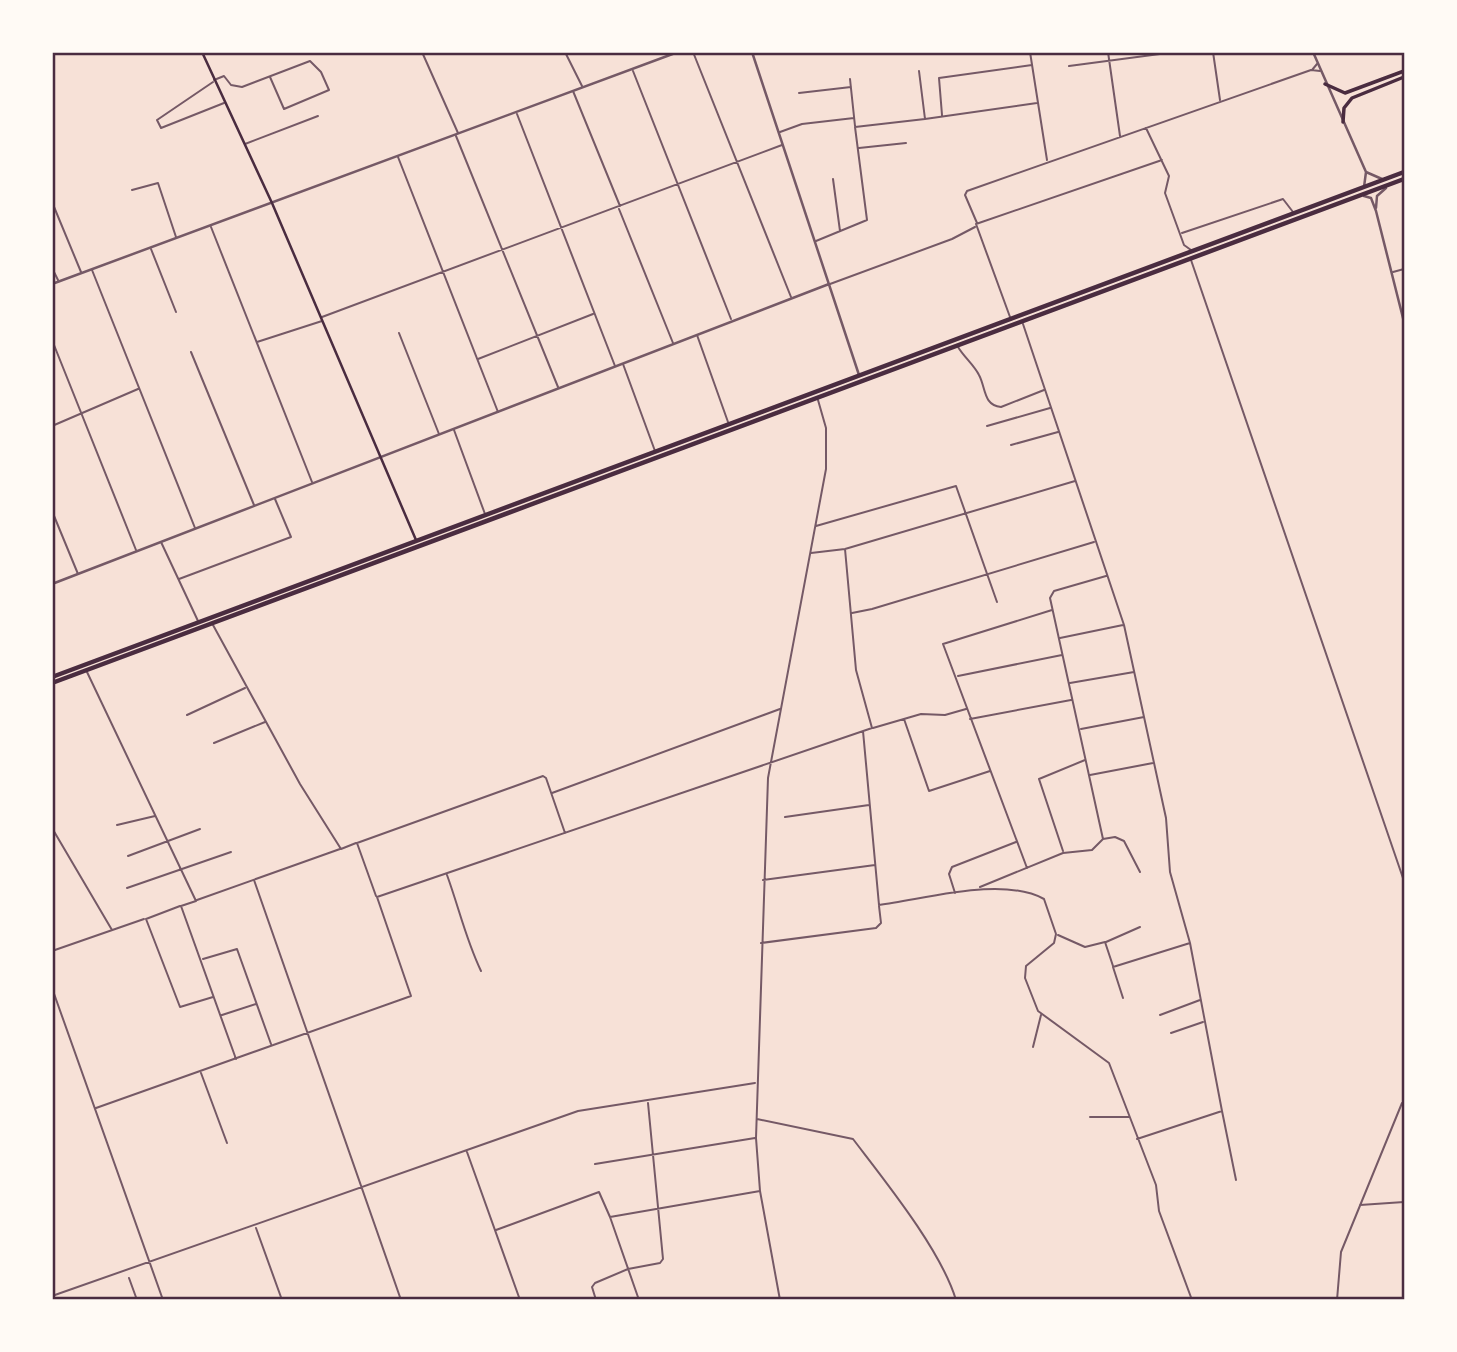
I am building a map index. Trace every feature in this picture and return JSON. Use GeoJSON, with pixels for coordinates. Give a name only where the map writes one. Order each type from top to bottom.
{"type":"FeatureCollection","features":[{"type":"Feature","properties":{"kind":"highway"},"geometry":{"type":"LineString","coordinates":[[52,677],[1405,172]]}},
{"type":"Feature","properties":{"kind":"highway"},"geometry":{"type":"LineString","coordinates":[[52,683],[1405,179]]}},
{"type":"Feature","properties":{"kind":"highway"},"geometry":{"type":"LineString","coordinates":[[259,599],[263,605]]}},
{"type":"Feature","properties":{"kind":"main road"},"geometry":{"type":"LineString","coordinates":[[202,52],[272,203],[415,540]]}},
{"type":"Feature","properties":{"kind":"main road"},"geometry":{"type":"LineString","coordinates":[[1325,84],[1345,93],[1405,71]]}},
{"type":"Feature","properties":{"kind":"main road"},"geometry":{"type":"LineString","coordinates":[[1343,122],[1344,108],[1352,98],[1405,77]]}},
{"type":"Feature","properties":{"kind":"street"},"geometry":{"type":"LineString","coordinates":[[422,52],[558,388]]}},
{"type":"Feature","properties":{"kind":"street"},"geometry":{"type":"LineString","coordinates":[[565,52],[582,88]]}},
{"type":"Feature","properties":{"kind":"street"},"geometry":{"type":"LineString","coordinates":[[52,284],[678,52]]}},
{"type":"Feature","properties":{"kind":"street"},"geometry":{"type":"LineString","coordinates":[[693,52],[792,298]]}},
{"type":"Feature","properties":{"kind":"street"},"geometry":{"type":"LineString","coordinates":[[752,52],[859,375]]}},
{"type":"Feature","properties":{"kind":"street"},"geometry":{"type":"LineString","coordinates":[[1030,52],[1047,161]]}},
{"type":"Feature","properties":{"kind":"street"},"geometry":{"type":"LineString","coordinates":[[1108,52],[1120,137]]}},
{"type":"Feature","properties":{"kind":"street"},"geometry":{"type":"LineString","coordinates":[[1069,66],[1175,52]]}},
{"type":"Feature","properties":{"kind":"street"},"geometry":{"type":"LineString","coordinates":[[1213,52],[1220,101]]}},
{"type":"Feature","properties":{"kind":"street"},"geometry":{"type":"LineString","coordinates":[[1313,52],[1366,172],[1364,187]]}},
{"type":"Feature","properties":{"kind":"street"},"geometry":{"type":"LineString","coordinates":[[225,103],[161,128],[157,120],[214,80],[224,76],[231,85],[239,87],[311,61],[323,75],[329,90],[284,109],[270,77]]}},
{"type":"Feature","properties":{"kind":"street"},"geometry":{"type":"LineString","coordinates":[[1311,70],[1317,64]]}},
{"type":"Feature","properties":{"kind":"street"},"geometry":{"type":"LineString","coordinates":[[942,116],[938,79],[1032,65]]}},
{"type":"Feature","properties":{"kind":"street"},"geometry":{"type":"LineString","coordinates":[[632,70],[732,320]]}},
{"type":"Feature","properties":{"kind":"street"},"geometry":{"type":"LineString","coordinates":[[1011,318],[965,195],[967,191],[1311,70],[1320,71]]}},
{"type":"Feature","properties":{"kind":"street"},"geometry":{"type":"LineString","coordinates":[[919,71],[925,118]]}},
{"type":"Feature","properties":{"kind":"street"},"geometry":{"type":"LineString","coordinates":[[815,241],[867,220],[850,79]]}},
{"type":"Feature","properties":{"kind":"street"},"geometry":{"type":"LineString","coordinates":[[799,93],[850,87]]}},
{"type":"Feature","properties":{"kind":"street"},"geometry":{"type":"LineString","coordinates":[[573,91],[674,343]]}},
{"type":"Feature","properties":{"kind":"street"},"geometry":{"type":"LineString","coordinates":[[855,127],[1037,103]]}},
{"type":"Feature","properties":{"kind":"street"},"geometry":{"type":"LineString","coordinates":[[517,113],[615,366]]}},
{"type":"Feature","properties":{"kind":"street"},"geometry":{"type":"LineString","coordinates":[[244,144],[317,116]]}},
{"type":"Feature","properties":{"kind":"street"},"geometry":{"type":"LineString","coordinates":[[779,133],[802,124],[854,118]]}},
{"type":"Feature","properties":{"kind":"street"},"geometry":{"type":"LineString","coordinates":[[1146,127],[1169,176],[1165,193],[1185,245],[1192,250]]}},
{"type":"Feature","properties":{"kind":"street"},"geometry":{"type":"LineString","coordinates":[[858,148],[906,143]]}},
{"type":"Feature","properties":{"kind":"street"},"geometry":{"type":"LineString","coordinates":[[256,342],[321,320],[783,144]]}},
{"type":"Feature","properties":{"kind":"street"},"geometry":{"type":"LineString","coordinates":[[397,156],[498,412]]}},
{"type":"Feature","properties":{"kind":"street"},"geometry":{"type":"LineString","coordinates":[[52,583],[732,320],[952,239],[976,225],[1162,160]]}},
{"type":"Feature","properties":{"kind":"street"},"geometry":{"type":"LineString","coordinates":[[1366,172],[1383,180]]}},
{"type":"Feature","properties":{"kind":"street"},"geometry":{"type":"LineString","coordinates":[[833,179],[840,232]]}},
{"type":"Feature","properties":{"kind":"street"},"geometry":{"type":"LineString","coordinates":[[132,190],[158,183],[176,238]]}},
{"type":"Feature","properties":{"kind":"street"},"geometry":{"type":"LineString","coordinates":[[1376,211],[1378,194],[1394,183]]}},
{"type":"Feature","properties":{"kind":"street"},"geometry":{"type":"LineString","coordinates":[[1360,195],[1371,198],[1376,211],[1405,323]]}},
{"type":"Feature","properties":{"kind":"street"},"geometry":{"type":"LineString","coordinates":[[1181,233],[1283,200],[1294,213]]}},
{"type":"Feature","properties":{"kind":"street"},"geometry":{"type":"LineString","coordinates":[[52,202],[81,273]]}},
{"type":"Feature","properties":{"kind":"street"},"geometry":{"type":"LineString","coordinates":[[1405,216],[1405,222]]}},
{"type":"Feature","properties":{"kind":"street"},"geometry":{"type":"LineString","coordinates":[[210,226],[312,484]]}},
{"type":"Feature","properties":{"kind":"street"},"geometry":{"type":"LineString","coordinates":[[1180,255],[1185,245]]}},
{"type":"Feature","properties":{"kind":"street"},"geometry":{"type":"LineString","coordinates":[[151,248],[176,312]]}},
{"type":"Feature","properties":{"kind":"street"},"geometry":{"type":"LineString","coordinates":[[1190,259],[1405,881]]}},
{"type":"Feature","properties":{"kind":"street"},"geometry":{"type":"LineString","coordinates":[[52,268],[59,281]]}},
{"type":"Feature","properties":{"kind":"street"},"geometry":{"type":"LineString","coordinates":[[92,269],[195,529]]}},
{"type":"Feature","properties":{"kind":"street"},"geometry":{"type":"LineString","coordinates":[[1392,272],[1405,270]]}},
{"type":"Feature","properties":{"kind":"street"},"geometry":{"type":"LineString","coordinates":[[477,359],[594,313]]}},
{"type":"Feature","properties":{"kind":"street"},"geometry":{"type":"LineString","coordinates":[[1023,323],[1124,625],[1166,818],[1170,872],[1189,943],[1236,1180]]}},
{"type":"Feature","properties":{"kind":"street"},"geometry":{"type":"LineString","coordinates":[[399,333],[440,435]]}},
{"type":"Feature","properties":{"kind":"street"},"geometry":{"type":"LineString","coordinates":[[697,334],[729,424]]}},
{"type":"Feature","properties":{"kind":"street"},"geometry":{"type":"LineString","coordinates":[[52,340],[136,551]]}},
{"type":"Feature","properties":{"kind":"street"},"geometry":{"type":"LineString","coordinates":[[957,347],[979,375],[987,399],[995,406],[1001,407],[1045,390]]}},
{"type":"Feature","properties":{"kind":"street"},"geometry":{"type":"LineString","coordinates":[[191,352],[254,506]]}},
{"type":"Feature","properties":{"kind":"street"},"geometry":{"type":"LineString","coordinates":[[622,363],[655,452]]}},
{"type":"Feature","properties":{"kind":"street"},"geometry":{"type":"LineString","coordinates":[[52,426],[139,388]]}},
{"type":"Feature","properties":{"kind":"street"},"geometry":{"type":"LineString","coordinates":[[780,1300],[760,1191],[756,1138],[763,880],[770,762],[827,458],[826,428],[818,399]]}},
{"type":"Feature","properties":{"kind":"street"},"geometry":{"type":"LineString","coordinates":[[987,426],[1051,408]]}},
{"type":"Feature","properties":{"kind":"street"},"geometry":{"type":"LineString","coordinates":[[454,429],[485,514]]}},
{"type":"Feature","properties":{"kind":"street"},"geometry":{"type":"LineString","coordinates":[[1011,445],[1059,432]]}},
{"type":"Feature","properties":{"kind":"street"},"geometry":{"type":"LineString","coordinates":[[810,554],[845,550],[1076,480]]}},
{"type":"Feature","properties":{"kind":"street"},"geometry":{"type":"LineString","coordinates":[[815,527],[956,486],[997,601]]}},
{"type":"Feature","properties":{"kind":"street"},"geometry":{"type":"LineString","coordinates":[[179,579],[291,537],[275,498]]}},
{"type":"Feature","properties":{"kind":"street"},"geometry":{"type":"LineString","coordinates":[[52,510],[78,574]]}},
{"type":"Feature","properties":{"kind":"street"},"geometry":{"type":"LineString","coordinates":[[852,613],[988,575],[1095,541]]}},
{"type":"Feature","properties":{"kind":"street"},"geometry":{"type":"LineString","coordinates":[[162,542],[199,622]]}},
{"type":"Feature","properties":{"kind":"street"},"geometry":{"type":"LineString","coordinates":[[845,550],[856,670],[872,728]]}},
{"type":"Feature","properties":{"kind":"street"},"geometry":{"type":"LineString","coordinates":[[1103,839],[1050,594],[1106,576]]}},
{"type":"Feature","properties":{"kind":"street"},"geometry":{"type":"LineString","coordinates":[[1027,869],[943,644],[1052,610]]}},
{"type":"Feature","properties":{"kind":"street"},"geometry":{"type":"LineString","coordinates":[[213,624],[246,688],[341,849]]}},
{"type":"Feature","properties":{"kind":"street"},"geometry":{"type":"LineString","coordinates":[[1059,639],[1124,625]]}},
{"type":"Feature","properties":{"kind":"street"},"geometry":{"type":"LineString","coordinates":[[956,676],[1063,655]]}},
{"type":"Feature","properties":{"kind":"street"},"geometry":{"type":"LineString","coordinates":[[86,671],[196,901]]}},
{"type":"Feature","properties":{"kind":"street"},"geometry":{"type":"LineString","coordinates":[[1069,684],[1135,672]]}},
{"type":"Feature","properties":{"kind":"street"},"geometry":{"type":"LineString","coordinates":[[187,715],[246,688]]}},
{"type":"Feature","properties":{"kind":"street"},"geometry":{"type":"LineString","coordinates":[[970,719],[1073,700]]}},
{"type":"Feature","properties":{"kind":"street"},"geometry":{"type":"LineString","coordinates":[[551,793],[780,709]]}},
{"type":"Feature","properties":{"kind":"street"},"geometry":{"type":"LineString","coordinates":[[377,897],[863,730],[904,719],[967,709]]}},
{"type":"Feature","properties":{"kind":"street"},"geometry":{"type":"LineString","coordinates":[[1080,729],[1145,717]]}},
{"type":"Feature","properties":{"kind":"street"},"geometry":{"type":"LineString","coordinates":[[904,719],[929,791],[933,793],[990,771]]}},
{"type":"Feature","properties":{"kind":"street"},"geometry":{"type":"LineString","coordinates":[[214,743],[266,722]]}},
{"type":"Feature","properties":{"kind":"street"},"geometry":{"type":"LineString","coordinates":[[761,943],[876,928],[881,923],[863,730]]}},
{"type":"Feature","properties":{"kind":"street"},"geometry":{"type":"LineString","coordinates":[[1063,853],[1039,779],[1086,760]]}},
{"type":"Feature","properties":{"kind":"street"},"geometry":{"type":"LineString","coordinates":[[1090,775],[1154,763]]}},
{"type":"Feature","properties":{"kind":"street"},"geometry":{"type":"LineString","coordinates":[[52,951],[544,776],[565,833]]}},
{"type":"Feature","properties":{"kind":"street"},"geometry":{"type":"LineString","coordinates":[[785,817],[870,804]]}},
{"type":"Feature","properties":{"kind":"street"},"geometry":{"type":"LineString","coordinates":[[117,825],[156,816]]}},
{"type":"Feature","properties":{"kind":"street"},"geometry":{"type":"LineString","coordinates":[[52,828],[112,930]]}},
{"type":"Feature","properties":{"kind":"street"},"geometry":{"type":"LineString","coordinates":[[128,856],[200,829]]}},
{"type":"Feature","properties":{"kind":"street"},"geometry":{"type":"LineString","coordinates":[[879,905],[956,895],[1063,853],[1092,850],[1103,839],[1115,836],[1124,841],[1140,872]]}},
{"type":"Feature","properties":{"kind":"street"},"geometry":{"type":"LineString","coordinates":[[956,895],[949,874],[952,867],[1017,842]]}},
{"type":"Feature","properties":{"kind":"street"},"geometry":{"type":"LineString","coordinates":[[96,1108],[411,996],[358,843]]}},
{"type":"Feature","properties":{"kind":"street"},"geometry":{"type":"LineString","coordinates":[[127,888],[231,852]]}},
{"type":"Feature","properties":{"kind":"street"},"geometry":{"type":"LineString","coordinates":[[763,880],[876,865]]}},
{"type":"Feature","properties":{"kind":"street"},"geometry":{"type":"LineString","coordinates":[[446,874],[464,922],[465,939],[481,971]]}},
{"type":"Feature","properties":{"kind":"street"},"geometry":{"type":"LineString","coordinates":[[254,880],[401,1300]]}},
{"type":"Feature","properties":{"kind":"street"},"geometry":{"type":"LineString","coordinates":[[978,888],[1020,890],[1041,897],[1046,902],[1056,934],[1052,946],[1029,962],[1025,968],[1031,995],[1041,1014],[1107,1060],[1156,1185],[1159,1211],[1192,1300]]}},
{"type":"Feature","properties":{"kind":"street"},"geometry":{"type":"LineString","coordinates":[[181,906],[236,1059]]}},
{"type":"Feature","properties":{"kind":"street"},"geometry":{"type":"LineString","coordinates":[[146,919],[180,1007],[215,997]]}},
{"type":"Feature","properties":{"kind":"street"},"geometry":{"type":"LineString","coordinates":[[1056,934],[1085,947],[1105,942],[1140,927]]}},
{"type":"Feature","properties":{"kind":"street"},"geometry":{"type":"LineString","coordinates":[[1105,942],[1123,998]]}},
{"type":"Feature","properties":{"kind":"street"},"geometry":{"type":"LineString","coordinates":[[1113,967],[1189,943]]}},
{"type":"Feature","properties":{"kind":"street"},"geometry":{"type":"LineString","coordinates":[[201,960],[237,949],[272,1045]]}},
{"type":"Feature","properties":{"kind":"street"},"geometry":{"type":"LineString","coordinates":[[52,988],[163,1300]]}},
{"type":"Feature","properties":{"kind":"street"},"geometry":{"type":"LineString","coordinates":[[1160,1015],[1201,999]]}},
{"type":"Feature","properties":{"kind":"street"},"geometry":{"type":"LineString","coordinates":[[221,1016],[257,1003]]}},
{"type":"Feature","properties":{"kind":"street"},"geometry":{"type":"LineString","coordinates":[[1033,1047],[1041,1014]]}},
{"type":"Feature","properties":{"kind":"street"},"geometry":{"type":"LineString","coordinates":[[1171,1032],[1205,1022]]}},
{"type":"Feature","properties":{"kind":"street"},"geometry":{"type":"LineString","coordinates":[[200,1072],[228,1143]]}},
{"type":"Feature","properties":{"kind":"street"},"geometry":{"type":"LineString","coordinates":[[52,1296],[362,1190],[578,1111],[756,1083]]}},
{"type":"Feature","properties":{"kind":"street"},"geometry":{"type":"LineString","coordinates":[[596,1300],[593,1284],[628,1269],[660,1263],[663,1259],[648,1102]]}},
{"type":"Feature","properties":{"kind":"street"},"geometry":{"type":"LineString","coordinates":[[1337,1300],[1341,1252],[1402,1103]]}},
{"type":"Feature","properties":{"kind":"street"},"geometry":{"type":"LineString","coordinates":[[1137,1139],[1222,1111]]}},
{"type":"Feature","properties":{"kind":"street"},"geometry":{"type":"LineString","coordinates":[[1090,1117],[1130,1117]]}},
{"type":"Feature","properties":{"kind":"street"},"geometry":{"type":"LineString","coordinates":[[756,1119],[853,1139],[913,1221],[950,1282],[956,1300]]}},
{"type":"Feature","properties":{"kind":"street"},"geometry":{"type":"LineString","coordinates":[[595,1164],[756,1138]]}},
{"type":"Feature","properties":{"kind":"street"},"geometry":{"type":"LineString","coordinates":[[467,1151],[520,1300]]}},
{"type":"Feature","properties":{"kind":"street"},"geometry":{"type":"LineString","coordinates":[[610,1217],[760,1191]]}},
{"type":"Feature","properties":{"kind":"street"},"geometry":{"type":"LineString","coordinates":[[495,1230],[599,1192],[639,1300]]}},
{"type":"Feature","properties":{"kind":"street"},"geometry":{"type":"LineString","coordinates":[[1359,1205],[1405,1202]]}},
{"type":"Feature","properties":{"kind":"street"},"geometry":{"type":"LineString","coordinates":[[256,1227],[282,1300]]}},
{"type":"Feature","properties":{"kind":"street"},"geometry":{"type":"LineString","coordinates":[[129,1278],[136,1300]]}}]}
